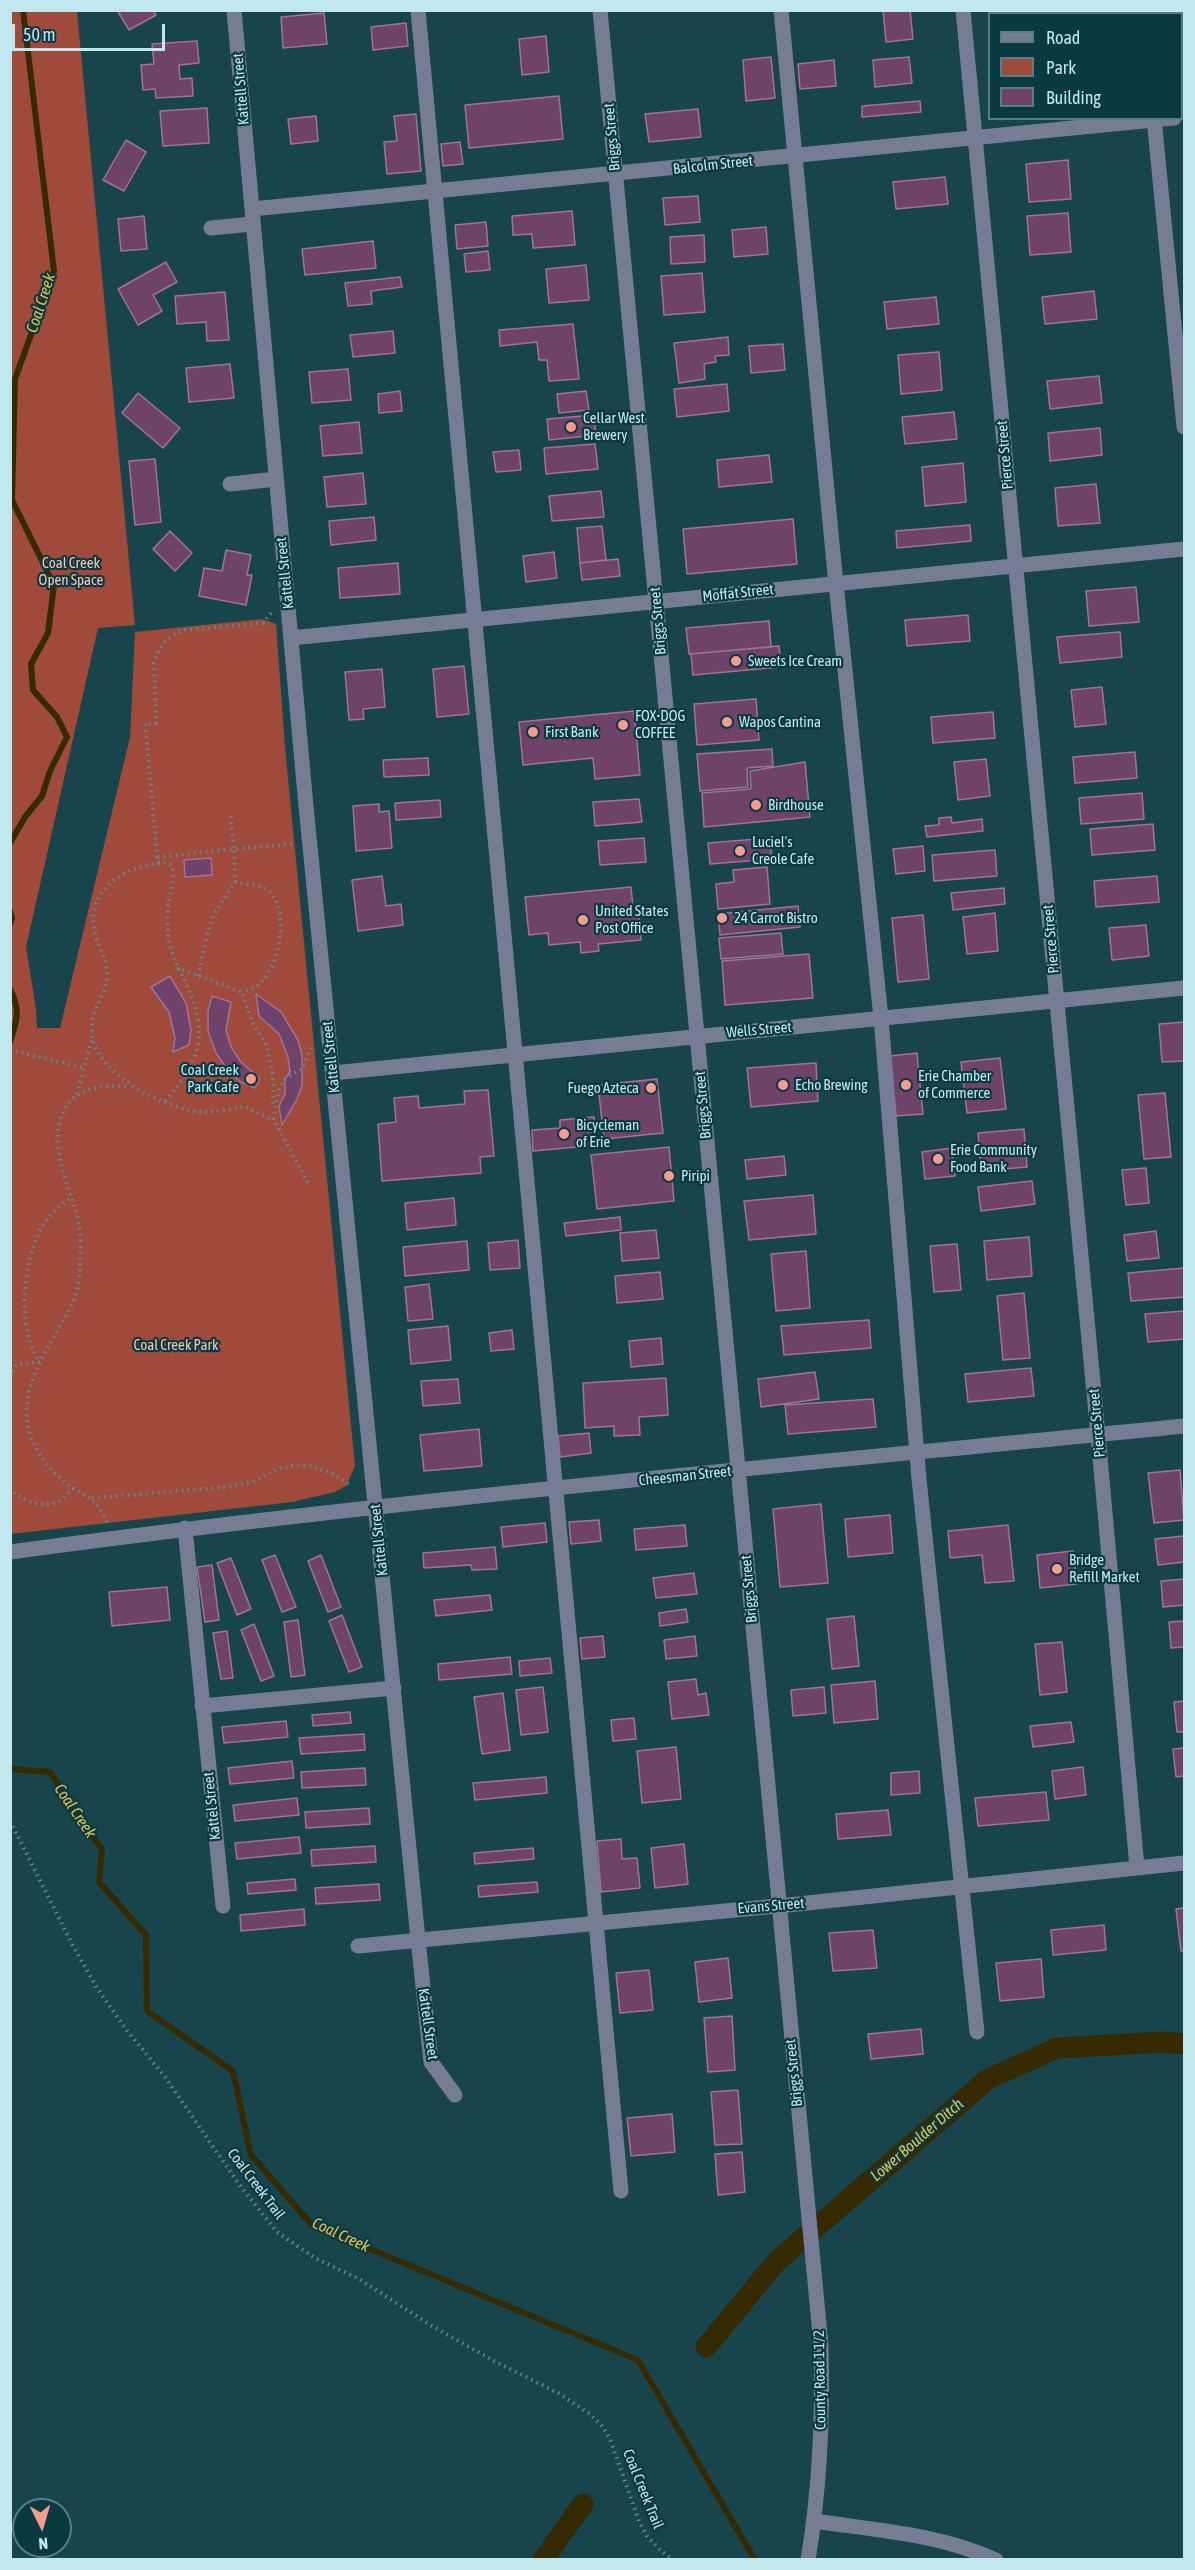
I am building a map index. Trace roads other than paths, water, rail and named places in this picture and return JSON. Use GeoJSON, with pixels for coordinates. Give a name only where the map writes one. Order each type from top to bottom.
{"type":"FeatureCollection","features":[{"type":"Feature","properties":{"kind":"street","name":"Kattell Street"},"geometry":{"type":"LineString","coordinates":[[234,10],[291,638],[431,2062],[455,2095]]}},
{"type":"Feature","properties":{"kind":"street"},"geometry":{"type":"LineString","coordinates":[[418,10],[621,2191]]}},
{"type":"Feature","properties":{"kind":"street","name":"Briggs Street"},"geometry":{"type":"LineString","coordinates":[[600,10],[807,2200]]}},
{"type":"Feature","properties":{"kind":"street"},"geometry":{"type":"LineString","coordinates":[[781,10],[881,1018],[918,1453],[977,2032]]}},
{"type":"Feature","properties":{"kind":"street","name":"Pierce Street"},"geometry":{"type":"LineString","coordinates":[[963,10],[1137,1868]]}},
{"type":"Feature","properties":{"kind":"street","name":"Balcolm Street"},"geometry":{"type":"LineString","coordinates":[[211,228],[252,216],[434,192],[975,140],[1154,120]]}},
{"type":"Feature","properties":{"kind":"street"},"geometry":{"type":"LineString","coordinates":[[1154,120],[1185,427]]}},
{"type":"Feature","properties":{"kind":"street"},"geometry":{"type":"LineString","coordinates":[[230,484],[276,479]]}},
{"type":"Feature","properties":{"kind":"street","name":"Moffat Street"},"geometry":{"type":"LineString","coordinates":[[291,638],[1185,549]]}},
{"type":"Feature","properties":{"kind":"street","name":"Wells Street"},"geometry":{"type":"LineString","coordinates":[[333,1073],[515,1053],[1185,988]]}},
{"type":"Feature","properties":{"kind":"street","name":"Cheesman Street"},"geometry":{"type":"LineString","coordinates":[[10,1552],[185,1528],[1185,1426]]}},
{"type":"Feature","properties":{"kind":"street","name":"Kattel Street"},"geometry":{"type":"LineString","coordinates":[[185,1528],[223,1906]]}},
{"type":"Feature","properties":{"kind":"street"},"geometry":{"type":"LineString","coordinates":[[202,1706],[394,1688]]}},
{"type":"Feature","properties":{"kind":"street","name":"Evans Street"},"geometry":{"type":"LineString","coordinates":[[358,1946],[1185,1863]]}},
{"type":"Feature","properties":{"kind":"street","name":"County Road 1 1/2"},"geometry":{"type":"LineString","coordinates":[[807,2200],[821,2345],[822,2402],[814,2521],[808,2559]]}},
{"type":"Feature","properties":{"kind":"street"},"geometry":{"type":"LineString","coordinates":[[814,2521],[903,2534],[972,2549],[996,2559]]}},
{"type":"Feature","properties":{"kind":"waterway","name":"Coal Creek"},"geometry":{"type":"LineString","coordinates":[[10,843],[25,817],[42,796],[50,771],[67,737],[57,717],[33,690],[31,664],[48,633],[54,585],[12,500],[15,379],[54,271],[23,10]]}},
{"type":"Feature","properties":{"kind":"waterway","name":"Coal Creek"},"geometry":{"type":"LineString","coordinates":[[10,911],[12,918],[10,924]]}},
{"type":"Feature","properties":{"kind":"waterway","name":"Coal Creek"},"geometry":{"type":"LineString","coordinates":[[10,989],[17,1009],[10,1042]]}},
{"type":"Feature","properties":{"kind":"waterway","name":"Coal Creek"},"geometry":{"type":"LineString","coordinates":[[10,1769],[50,1772],[102,1850],[99,1882],[146,1935],[147,2011],[233,2071],[251,2155],[312,2225],[638,2360],[755,2560]]}},
{"type":"Feature","properties":{"kind":"waterway","name":"Lower Boulder Ditch"},"geometry":{"type":"LineString","coordinates":[[706,2347],[777,2261],[988,2079],[1057,2048],[1162,2042],[1184,2044]]}},
{"type":"Feature","properties":{"kind":"waterway","name":"Lower Boulder Ditch"},"geometry":{"type":"LineString","coordinates":[[543,2560],[583,2504]]}},
{"type":"Feature","properties":{"kind":"place","name":"Cellar West Brewery"},"geometry":{"type":"Point","coordinates":[571,427]}},
{"type":"Feature","properties":{"kind":"place","name":"Sweets Ice Cream"},"geometry":{"type":"Point","coordinates":[736,661]}},
{"type":"Feature","properties":{"kind":"place","name":"Wapos Cantina"},"geometry":{"type":"Point","coordinates":[727,722]}},
{"type":"Feature","properties":{"kind":"place","name":"FOX•DOG COFFEE"},"geometry":{"type":"Point","coordinates":[623,725]}},
{"type":"Feature","properties":{"kind":"place","name":"First Bank"},"geometry":{"type":"Point","coordinates":[533,732]}},
{"type":"Feature","properties":{"kind":"place","name":"Birdhouse"},"geometry":{"type":"Point","coordinates":[756,805]}},
{"type":"Feature","properties":{"kind":"place","name":"Luciel's Creole Cafe"},"geometry":{"type":"Point","coordinates":[740,851]}},
{"type":"Feature","properties":{"kind":"place","name":"24 Carrot Bistro"},"geometry":{"type":"Point","coordinates":[722,918]}},
{"type":"Feature","properties":{"kind":"place","name":"United States Post Office"},"geometry":{"type":"Point","coordinates":[583,920]}},
{"type":"Feature","properties":{"kind":"place","name":"Coal Creek Park Cafe"},"geometry":{"type":"Point","coordinates":[251,1079]}},
{"type":"Feature","properties":{"kind":"place","name":"Echo Brewing"},"geometry":{"type":"Point","coordinates":[783,1085]}},
{"type":"Feature","properties":{"kind":"place","name":"Erie Chamber of Commerce"},"geometry":{"type":"Point","coordinates":[906,1085]}},
{"type":"Feature","properties":{"kind":"place","name":"Fuego Azteca"},"geometry":{"type":"Point","coordinates":[651,1088]}},
{"type":"Feature","properties":{"kind":"place","name":"Bicycleman of Erie"},"geometry":{"type":"Point","coordinates":[564,1134]}},
{"type":"Feature","properties":{"kind":"place","name":"Erie Community Food Bank"},"geometry":{"type":"Point","coordinates":[938,1159]}},
{"type":"Feature","properties":{"kind":"place","name":"Piripi"},"geometry":{"type":"Point","coordinates":[669,1176]}},
{"type":"Feature","properties":{"kind":"place","name":"Bridge Refill Market"},"geometry":{"type":"Point","coordinates":[1057,1569]}},
{"type":"Feature","properties":{"kind":"park label","name":"Coal Creek Open Space"},"geometry":{"type":"Point","coordinates":[71,572]}},
{"type":"Feature","properties":{"kind":"park label","name":"Coal Creek Park"},"geometry":{"type":"Point","coordinates":[176,1345]}}]}
